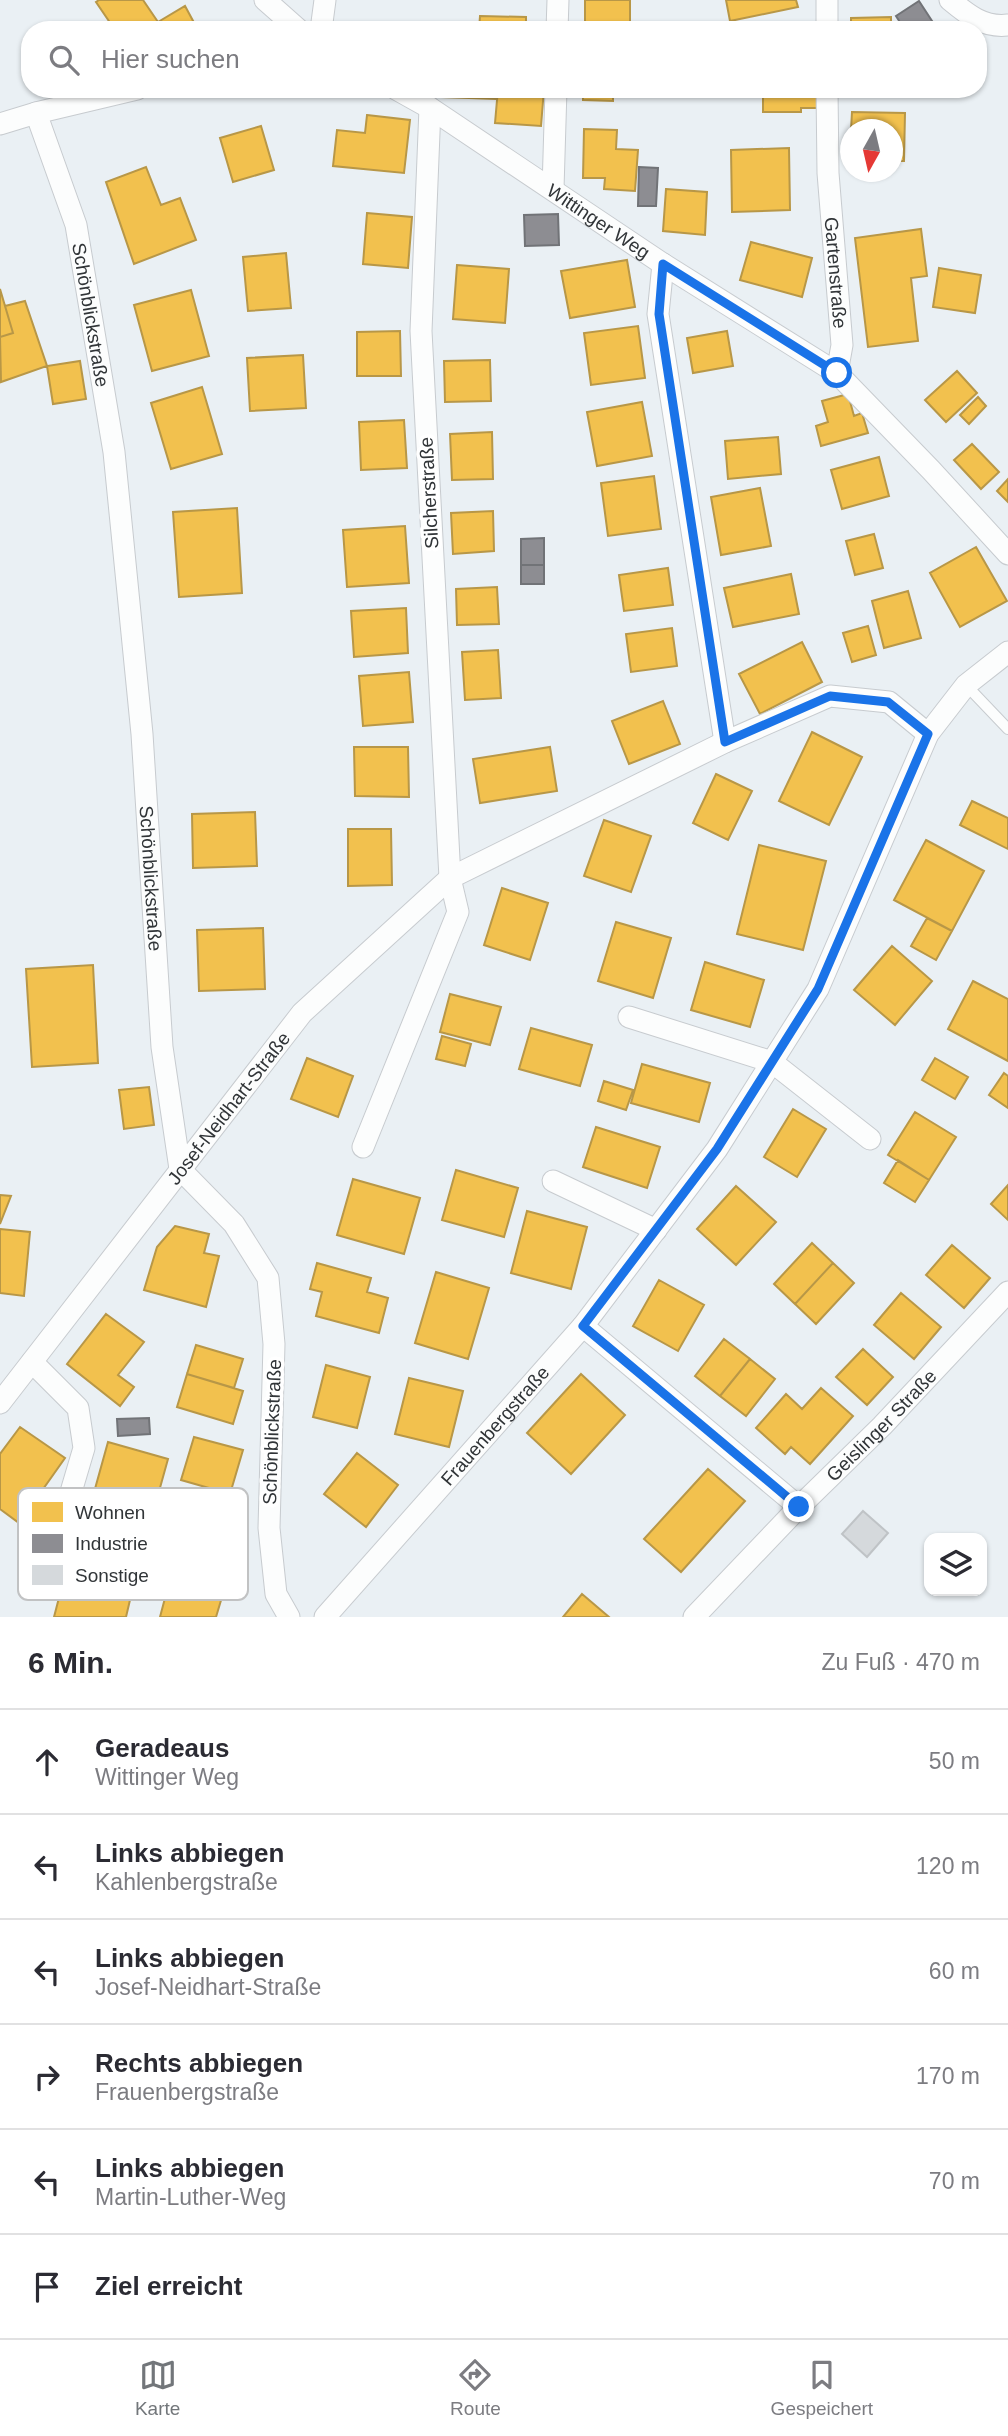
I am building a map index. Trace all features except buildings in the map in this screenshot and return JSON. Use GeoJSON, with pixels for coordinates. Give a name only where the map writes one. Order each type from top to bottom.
{"type":"FeatureCollection","features":[{"type":"Feature","properties":{"kind":"street"},"geometry":{"type":"LineString","coordinates":[[265,0],[289,21]]}},
{"type":"Feature","properties":{"kind":"street"},"geometry":{"type":"LineString","coordinates":[[322,21],[324,0]]}},
{"type":"Feature","properties":{"kind":"street"},"geometry":{"type":"LineString","coordinates":[[558,0],[558,21]]}},
{"type":"Feature","properties":{"kind":"street"},"geometry":{"type":"LineString","coordinates":[[827,0],[827,21]]}},
{"type":"Feature","properties":{"kind":"street"},"geometry":{"type":"LineString","coordinates":[[950,0],[970,17],[980,21]]}},
{"type":"Feature","properties":{"kind":"street"},"geometry":{"type":"LineString","coordinates":[[987,24],[994,27],[1008,25]]}},
{"type":"Feature","properties":{"kind":"street"},"geometry":{"type":"LineString","coordinates":[[0,124],[99,98]]}},
{"type":"Feature","properties":{"kind":"street","name":"Wittinger Weg"},"geometry":{"type":"LineString","coordinates":[[412,98],[663,264],[837,373]]}},
{"type":"Feature","properties":{"kind":"street"},"geometry":{"type":"LineString","coordinates":[[553,189],[556,98]]}},
{"type":"Feature","properties":{"kind":"street","name":"Gartenstraße"},"geometry":{"type":"LineString","coordinates":[[827,98],[828,173],[842,345],[837,373]]}},
{"type":"Feature","properties":{"kind":"street","name":"Silcherstraße"},"geometry":{"type":"LineString","coordinates":[[430,108],[421,331],[450,878]]}},
{"type":"Feature","properties":{"kind":"street","name":"Schönblickstraße"},"geometry":{"type":"LineString","coordinates":[[36,113],[76,225],[114,452],[142,734],[162,1046],[180,1169],[234,1224],[268,1278],[274,1343],[269,1528],[276,1594],[289,1617]]}},
{"type":"Feature","properties":{"kind":"street"},"geometry":{"type":"LineString","coordinates":[[663,264],[659,314],[725,742]]}},
{"type":"Feature","properties":{"kind":"street"},"geometry":{"type":"LineString","coordinates":[[837,373],[932,470],[1008,554]]}},
{"type":"Feature","properties":{"kind":"street","name":"Frauenbergstraße"},"geometry":{"type":"LineString","coordinates":[[326,1617],[583,1326],[717,1149],[818,989],[928,734],[966,685],[1008,652]]}},
{"type":"Feature","properties":{"kind":"street","name":"Josef-Neidhart-Straße"},"geometry":{"type":"LineString","coordinates":[[0,1403],[302,1013],[450,878],[725,742],[830,696],[888,702],[928,734]]}},
{"type":"Feature","properties":{"kind":"street"},"geometry":{"type":"LineString","coordinates":[[363,1147],[458,912],[450,878]]}},
{"type":"Feature","properties":{"kind":"street"},"geometry":{"type":"LineString","coordinates":[[629,1017],[772,1062],[870,1139]]}},
{"type":"Feature","properties":{"kind":"street"},"geometry":{"type":"LineString","coordinates":[[553,1181],[656,1230]]}},
{"type":"Feature","properties":{"kind":"street","name":"Geislinger Straße"},"geometry":{"type":"LineString","coordinates":[[694,1617],[799,1507],[882,1426],[1008,1292]]}},
{"type":"Feature","properties":{"kind":"street"},"geometry":{"type":"LineString","coordinates":[[583,1326],[799,1507]]}},
{"type":"Feature","properties":{"kind":"street"},"geometry":{"type":"LineString","coordinates":[[32,1362],[78,1408],[85,1448],[72,1488]]}},
{"type":"Feature","properties":{"kind":"lane"},"geometry":{"type":"LineString","coordinates":[[966,685],[1008,729]]}},
{"type":"Feature","properties":{"kind":"route"},"geometry":{"type":"LineString","coordinates":[[799,1507],[583,1326],[717,1149],[818,989],[928,734],[888,702],[830,696],[725,742],[659,314],[663,264],[837,373]]}}]}
